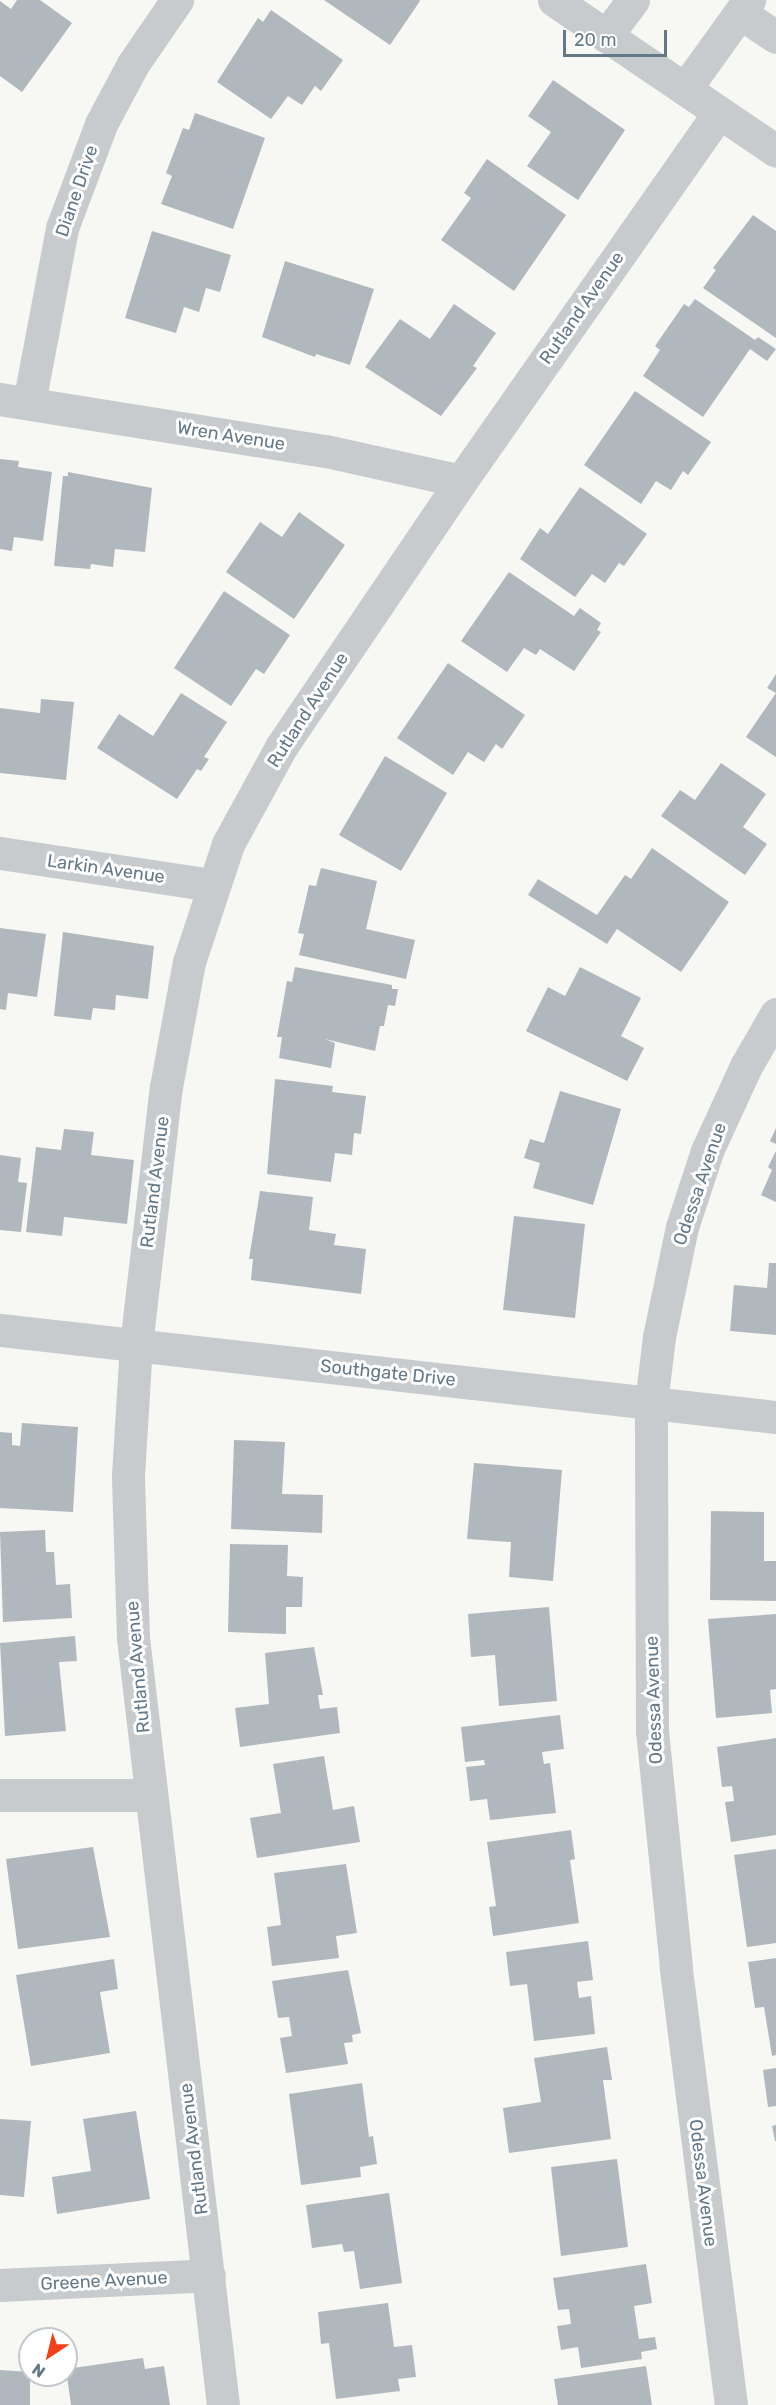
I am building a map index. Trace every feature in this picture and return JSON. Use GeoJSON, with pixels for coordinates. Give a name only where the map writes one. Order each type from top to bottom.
{"type":"FeatureCollection","features":[{"type":"Feature","properties":{"kind":"street","name":"Diane Drive"},"geometry":{"type":"LineString","coordinates":[[15,401],[62,228],[101,124],[133,64],[177,0]]}},
{"type":"Feature","properties":{"kind":"street"},"geometry":{"type":"LineString","coordinates":[[554,0],[776,151]]}},
{"type":"Feature","properties":{"kind":"street"},"geometry":{"type":"LineString","coordinates":[[606,36],[633,0]]}},
{"type":"Feature","properties":{"kind":"street"},"geometry":{"type":"LineString","coordinates":[[685,89],[744,7],[776,37]]}},
{"type":"Feature","properties":{"kind":"street","name":"Rutland Avenue"},"geometry":{"type":"LineString","coordinates":[[222,2405],[209,2275],[133,1638],[128,1475],[136,1345],[166,1087],[189,962],[212,885],[228,844],[280,747],[461,480],[719,112]]}},
{"type":"Feature","properties":{"kind":"street","name":"Wren Avenue"},"geometry":{"type":"LineString","coordinates":[[15,401],[326,451],[461,480]]}},
{"type":"Feature","properties":{"kind":"street","name":"Larkin Avenue"},"geometry":{"type":"LineString","coordinates":[[0,853],[212,885]]}},
{"type":"Feature","properties":{"kind":"street","name":"Odessa Avenue"},"geometry":{"type":"LineString","coordinates":[[731,2405],[676,1967],[652,1731],[651,1403],[659,1337],[682,1227],[707,1151],[746,1066],[776,1014]]}},
{"type":"Feature","properties":{"kind":"street","name":"Southgate Drive"},"geometry":{"type":"LineString","coordinates":[[0,1330],[776,1417]]}},
{"type":"Feature","properties":{"kind":"street"},"geometry":{"type":"LineString","coordinates":[[0,1795],[151,1795]]}},
{"type":"Feature","properties":{"kind":"street","name":"Greene Avenue"},"geometry":{"type":"LineString","coordinates":[[0,2285],[209,2275]]}},
{"type":"Feature","properties":{"kind":"building"},"geometry":{"type":"Polygon","coordinates":[[[17,0],[40,0],[72,23],[22,92],[0,76],[0,1],[11,9],[17,0]]]}},
{"type":"Feature","properties":{"kind":"building"},"geometry":{"type":"Polygon","coordinates":[[[324,0],[419,0],[420,1],[390,45],[324,0]]]}},
{"type":"Feature","properties":{"kind":"building"},"geometry":{"type":"Polygon","coordinates":[[[271,10],[343,60],[321,91],[315,86],[302,105],[288,96],[271,119],[217,82],[258,18],[263,22],[271,10]]]}},
{"type":"Feature","properties":{"kind":"building"},"geometry":{"type":"Polygon","coordinates":[[[553,80],[625,130],[578,200],[527,166],[551,132],[528,116],[553,80]]]}},
{"type":"Feature","properties":{"kind":"building"},"geometry":{"type":"Polygon","coordinates":[[[195,113],[265,138],[233,229],[161,204],[172,176],[166,173],[183,128],[189,130],[195,113]]]}},
{"type":"Feature","properties":{"kind":"building"},"geometry":{"type":"Polygon","coordinates":[[[487,159],[566,215],[514,291],[441,240],[471,198],[464,193],[487,159]]]}},
{"type":"Feature","properties":{"kind":"building"},"geometry":{"type":"Polygon","coordinates":[[[753,215],[776,231],[776,338],[703,288],[716,270],[713,268],[753,215]]]}},
{"type":"Feature","properties":{"kind":"building"},"geometry":{"type":"Polygon","coordinates":[[[152,231],[231,255],[220,292],[206,288],[199,312],[184,307],[176,333],[125,318],[152,231]]]}},
{"type":"Feature","properties":{"kind":"building"},"geometry":{"type":"Polygon","coordinates":[[[285,261],[374,289],[350,365],[316,354],[315,357],[262,337],[285,261]]]}},
{"type":"Feature","properties":{"kind":"building"},"geometry":{"type":"Polygon","coordinates":[[[695,299],[755,340],[758,337],[776,349],[767,361],[750,349],[703,417],[643,376],[660,350],[655,346],[684,304],[689,307],[695,299]]]}},
{"type":"Feature","properties":{"kind":"building"},"geometry":{"type":"Polygon","coordinates":[[[454,304],[496,333],[473,366],[477,368],[441,416],[365,367],[400,319],[430,339],[454,304]]]}},
{"type":"Feature","properties":{"kind":"building"},"geometry":{"type":"Polygon","coordinates":[[[635,391],[711,442],[688,475],[683,471],[671,490],[656,481],[641,504],[584,465],[635,391]]]}},
{"type":"Feature","properties":{"kind":"building"},"geometry":{"type":"Polygon","coordinates":[[[0,459],[19,461],[18,467],[52,472],[43,541],[14,537],[12,551],[0,549],[0,459]]]}},
{"type":"Feature","properties":{"kind":"building"},"geometry":{"type":"Polygon","coordinates":[[[68,472],[152,488],[145,552],[115,549],[113,567],[91,564],[90,569],[54,566],[63,476],[68,476],[68,472]]]}},
{"type":"Feature","properties":{"kind":"building"},"geometry":{"type":"Polygon","coordinates":[[[580,487],[647,534],[624,566],[619,563],[605,583],[592,574],[575,597],[520,559],[540,528],[548,534],[580,487]]]}},
{"type":"Feature","properties":{"kind":"building"},"geometry":{"type":"Polygon","coordinates":[[[299,512],[345,545],[294,619],[226,572],[260,522],[282,537],[299,512]]]}},
{"type":"Feature","properties":{"kind":"building"},"geometry":{"type":"Polygon","coordinates":[[[509,572],[574,616],[580,608],[601,623],[597,630],[601,632],[574,671],[540,649],[536,655],[524,648],[507,672],[461,641],[509,572]]]}},
{"type":"Feature","properties":{"kind":"building"},"geometry":{"type":"Polygon","coordinates":[[[224,591],[290,635],[264,674],[256,669],[231,706],[174,668],[224,591]]]}},
{"type":"Feature","properties":{"kind":"building"},"geometry":{"type":"Polygon","coordinates":[[[448,663],[525,715],[502,749],[496,744],[484,762],[468,752],[453,775],[397,738],[448,663]]]}},
{"type":"Feature","properties":{"kind":"building"},"geometry":{"type":"Polygon","coordinates":[[[776,674],[776,693],[767,688],[776,674]]]}},
{"type":"Feature","properties":{"kind":"building"},"geometry":{"type":"Polygon","coordinates":[[[181,693],[227,722],[204,757],[209,759],[201,771],[197,769],[177,799],[97,748],[119,714],[153,736],[181,693]]]}},
{"type":"Feature","properties":{"kind":"building"},"geometry":{"type":"Polygon","coordinates":[[[776,693],[776,757],[746,737],[776,693]]]}},
{"type":"Feature","properties":{"kind":"building"},"geometry":{"type":"Polygon","coordinates":[[[41,699],[74,702],[66,780],[0,773],[0,708],[40,713],[41,699]]]}},
{"type":"Feature","properties":{"kind":"building"},"geometry":{"type":"Polygon","coordinates":[[[385,756],[447,793],[401,871],[339,835],[385,756]]]}},
{"type":"Feature","properties":{"kind":"building"},"geometry":{"type":"Polygon","coordinates":[[[721,763],[766,794],[743,827],[767,844],[745,875],[661,816],[680,790],[695,800],[721,763]]]}},
{"type":"Feature","properties":{"kind":"building"},"geometry":{"type":"Polygon","coordinates":[[[652,848],[729,902],[681,972],[617,929],[607,944],[528,895],[538,879],[597,915],[625,875],[631,879],[652,848]]]}},
{"type":"Feature","properties":{"kind":"building"},"geometry":{"type":"Polygon","coordinates":[[[321,868],[377,881],[366,929],[415,940],[406,979],[299,955],[304,934],[298,933],[309,885],[316,886],[321,868]]]}},
{"type":"Feature","properties":{"kind":"building"},"geometry":{"type":"Polygon","coordinates":[[[0,928],[46,934],[37,997],[8,993],[6,1010],[0,1009],[0,928]]]}},
{"type":"Feature","properties":{"kind":"building"},"geometry":{"type":"Polygon","coordinates":[[[63,932],[154,946],[148,999],[116,995],[115,1010],[93,1008],[91,1020],[54,1016],[63,932]]]}},
{"type":"Feature","properties":{"kind":"building"},"geometry":{"type":"Polygon","coordinates":[[[295,967],[392,985],[392,989],[398,989],[395,1006],[388,1005],[384,1026],[380,1026],[375,1051],[325,1039],[335,1043],[331,1068],[279,1058],[282,1037],[277,1037],[287,981],[292,982],[295,967]]]}},
{"type":"Feature","properties":{"kind":"building"},"geometry":{"type":"Polygon","coordinates":[[[580,967],[641,998],[621,1036],[644,1048],[627,1081],[526,1031],[548,987],[565,996],[580,967]]]}},
{"type":"Feature","properties":{"kind":"building"},"geometry":{"type":"Polygon","coordinates":[[[275,1079],[333,1086],[332,1092],[366,1096],[361,1134],[354,1133],[352,1155],[335,1153],[331,1182],[267,1174],[275,1079]]]}},
{"type":"Feature","properties":{"kind":"building"},"geometry":{"type":"Polygon","coordinates":[[[560,1091],[621,1109],[593,1205],[533,1188],[540,1163],[524,1158],[530,1139],[544,1143],[560,1091]]]}},
{"type":"Feature","properties":{"kind":"building"},"geometry":{"type":"Polygon","coordinates":[[[776,1128],[776,1144],[770,1141],[776,1128]]]}},
{"type":"Feature","properties":{"kind":"building"},"geometry":{"type":"Polygon","coordinates":[[[64,1129],[94,1132],[91,1155],[134,1160],[127,1224],[64,1217],[62,1236],[26,1232],[36,1147],[61,1150],[64,1129]]]}},
{"type":"Feature","properties":{"kind":"building"},"geometry":{"type":"Polygon","coordinates":[[[776,1151],[776,1202],[761,1195],[772,1170],[768,1167],[776,1151]]]}},
{"type":"Feature","properties":{"kind":"building"},"geometry":{"type":"Polygon","coordinates":[[[0,1155],[21,1158],[18,1182],[27,1183],[21,1232],[0,1230],[0,1155]]]}},
{"type":"Feature","properties":{"kind":"building"},"geometry":{"type":"Polygon","coordinates":[[[260,1191],[313,1197],[309,1230],[336,1234],[334,1245],[366,1249],[361,1294],[251,1280],[253,1259],[249,1259],[260,1191]]]}},
{"type":"Feature","properties":{"kind":"building"},"geometry":{"type":"Polygon","coordinates":[[[514,1216],[585,1224],[575,1318],[503,1310],[514,1216]]]}},
{"type":"Feature","properties":{"kind":"building"},"geometry":{"type":"Polygon","coordinates":[[[769,1263],[776,1263],[776,1335],[730,1331],[734,1285],[767,1288],[769,1263]]]}},
{"type":"Feature","properties":{"kind":"building"},"geometry":{"type":"Polygon","coordinates":[[[22,1423],[78,1427],[73,1512],[0,1508],[0,1432],[12,1433],[12,1445],[20,1446],[22,1423]]]}},
{"type":"Feature","properties":{"kind":"building"},"geometry":{"type":"Polygon","coordinates":[[[234,1440],[285,1442],[282,1494],[323,1495],[322,1533],[231,1529],[234,1440]]]}},
{"type":"Feature","properties":{"kind":"building"},"geometry":{"type":"Polygon","coordinates":[[[474,1463],[562,1470],[553,1581],[509,1577],[511,1542],[467,1539],[474,1463]]]}},
{"type":"Feature","properties":{"kind":"building"},"geometry":{"type":"Polygon","coordinates":[[[711,1511],[764,1512],[764,1561],[776,1561],[776,1601],[710,1600],[711,1511]]]}},
{"type":"Feature","properties":{"kind":"building"},"geometry":{"type":"Polygon","coordinates":[[[45,1530],[46,1552],[54,1552],[56,1585],[70,1584],[72,1618],[3,1622],[0,1532],[45,1530]]]}},
{"type":"Feature","properties":{"kind":"building"},"geometry":{"type":"Polygon","coordinates":[[[230,1544],[288,1545],[287,1576],[303,1577],[302,1607],[286,1607],[286,1634],[228,1632],[230,1544]]]}},
{"type":"Feature","properties":{"kind":"building"},"geometry":{"type":"Polygon","coordinates":[[[549,1607],[557,1701],[499,1706],[495,1655],[471,1657],[468,1614],[549,1607]]]}},
{"type":"Feature","properties":{"kind":"building"},"geometry":{"type":"Polygon","coordinates":[[[776,1614],[776,1689],[770,1690],[772,1713],[716,1718],[708,1619],[776,1614]]]}},
{"type":"Feature","properties":{"kind":"building"},"geometry":{"type":"Polygon","coordinates":[[[75,1636],[77,1661],[59,1662],[66,1731],[5,1736],[0,1643],[75,1636]]]}},
{"type":"Feature","properties":{"kind":"building"},"geometry":{"type":"Polygon","coordinates":[[[314,1647],[323,1695],[318,1695],[320,1709],[337,1707],[340,1733],[240,1747],[235,1708],[269,1704],[265,1653],[314,1647]]]}},
{"type":"Feature","properties":{"kind":"building"},"geometry":{"type":"Polygon","coordinates":[[[560,1715],[564,1749],[542,1752],[544,1764],[550,1763],[556,1813],[490,1820],[487,1799],[470,1801],[466,1767],[485,1765],[484,1760],[465,1762],[461,1727],[560,1715]]]}},
{"type":"Feature","properties":{"kind":"building"},"geometry":{"type":"Polygon","coordinates":[[[776,1738],[776,1835],[731,1842],[725,1802],[734,1801],[732,1786],[722,1787],[717,1747],[776,1738]]]}},
{"type":"Feature","properties":{"kind":"building"},"geometry":{"type":"Polygon","coordinates":[[[324,1756],[333,1810],[354,1806],[360,1842],[257,1858],[250,1818],[281,1813],[273,1764],[324,1756]]]}},
{"type":"Feature","properties":{"kind":"building"},"geometry":{"type":"Polygon","coordinates":[[[571,1830],[575,1859],[570,1860],[579,1923],[493,1936],[489,1907],[496,1906],[487,1842],[571,1830]]]}},
{"type":"Feature","properties":{"kind":"building"},"geometry":{"type":"Polygon","coordinates":[[[93,1847],[110,1937],[18,1949],[6,1859],[93,1847]]]}},
{"type":"Feature","properties":{"kind":"building"},"geometry":{"type":"Polygon","coordinates":[[[776,1849],[776,1943],[747,1947],[734,1855],[776,1849]]]}},
{"type":"Feature","properties":{"kind":"building"},"geometry":{"type":"Polygon","coordinates":[[[346,1864],[357,1933],[336,1936],[339,1958],[272,1966],[267,1927],[281,1925],[274,1873],[346,1864]]]}},
{"type":"Feature","properties":{"kind":"building"},"geometry":{"type":"Polygon","coordinates":[[[588,1941],[593,1980],[577,1982],[579,1998],[591,1996],[595,2034],[534,2041],[527,1984],[510,1986],[506,1952],[588,1941]]]}},
{"type":"Feature","properties":{"kind":"building"},"geometry":{"type":"Polygon","coordinates":[[[776,1958],[776,2055],[772,2056],[764,2007],[755,2008],[748,1962],[776,1958]]]}},
{"type":"Feature","properties":{"kind":"building"},"geometry":{"type":"Polygon","coordinates":[[[114,1959],[118,1989],[100,1992],[110,2053],[31,2066],[16,1975],[114,1959]]]}},
{"type":"Feature","properties":{"kind":"building"},"geometry":{"type":"Polygon","coordinates":[[[348,1970],[361,2033],[352,2035],[353,2042],[344,2043],[348,2064],[286,2073],[280,2038],[292,2036],[289,2017],[278,2018],[272,1981],[348,1970]]]}},
{"type":"Feature","properties":{"kind":"building"},"geometry":{"type":"Polygon","coordinates":[[[607,2047],[612,2080],[603,2080],[611,2139],[509,2153],[503,2108],[541,2102],[534,2058],[607,2047]]]}},
{"type":"Feature","properties":{"kind":"building"},"geometry":{"type":"Polygon","coordinates":[[[776,2068],[776,2106],[768,2107],[763,2070],[776,2068]]]}},
{"type":"Feature","properties":{"kind":"building"},"geometry":{"type":"Polygon","coordinates":[[[362,2083],[369,2137],[373,2136],[377,2164],[360,2167],[361,2177],[301,2185],[289,2094],[362,2083]]]}},
{"type":"Feature","properties":{"kind":"building"},"geometry":{"type":"Polygon","coordinates":[[[136,2111],[150,2199],[57,2214],[52,2177],[91,2171],[83,2119],[136,2111]]]}},
{"type":"Feature","properties":{"kind":"building"},"geometry":{"type":"Polygon","coordinates":[[[0,2119],[31,2121],[24,2197],[0,2195],[0,2119]]]}},
{"type":"Feature","properties":{"kind":"building"},"geometry":{"type":"Polygon","coordinates":[[[776,2125],[776,2141],[775,2141],[772,2126],[776,2125]]]}},
{"type":"Feature","properties":{"kind":"building"},"geometry":{"type":"Polygon","coordinates":[[[617,2159],[628,2247],[561,2256],[551,2167],[617,2159]]]}},
{"type":"Feature","properties":{"kind":"building"},"geometry":{"type":"Polygon","coordinates":[[[389,2193],[402,2283],[360,2289],[354,2251],[344,2252],[342,2244],[312,2248],[306,2205],[389,2193]]]}},
{"type":"Feature","properties":{"kind":"building"},"geometry":{"type":"Polygon","coordinates":[[[646,2264],[652,2303],[634,2306],[639,2339],[655,2337],[657,2349],[641,2352],[642,2359],[581,2368],[578,2347],[561,2350],[557,2326],[571,2324],[569,2309],[558,2310],[553,2278],[646,2264]]]}},
{"type":"Feature","properties":{"kind":"building"},"geometry":{"type":"Polygon","coordinates":[[[388,2303],[394,2347],[412,2345],[416,2377],[398,2379],[400,2391],[336,2399],[329,2343],[321,2344],[318,2312],[388,2303]]]}},
{"type":"Feature","properties":{"kind":"building"},"geometry":{"type":"Polygon","coordinates":[[[143,2358],[145,2369],[164,2366],[170,2405],[71,2405],[68,2387],[78,2387],[78,2367],[143,2358]]]}},
{"type":"Feature","properties":{"kind":"building"},"geometry":{"type":"Polygon","coordinates":[[[646,2366],[652,2405],[558,2405],[554,2379],[646,2366]]]}},
{"type":"Feature","properties":{"kind":"building"},"geometry":{"type":"Polygon","coordinates":[[[0,2370],[18,2371],[18,2387],[30,2387],[30,2405],[0,2405],[0,2370]]]}}]}
